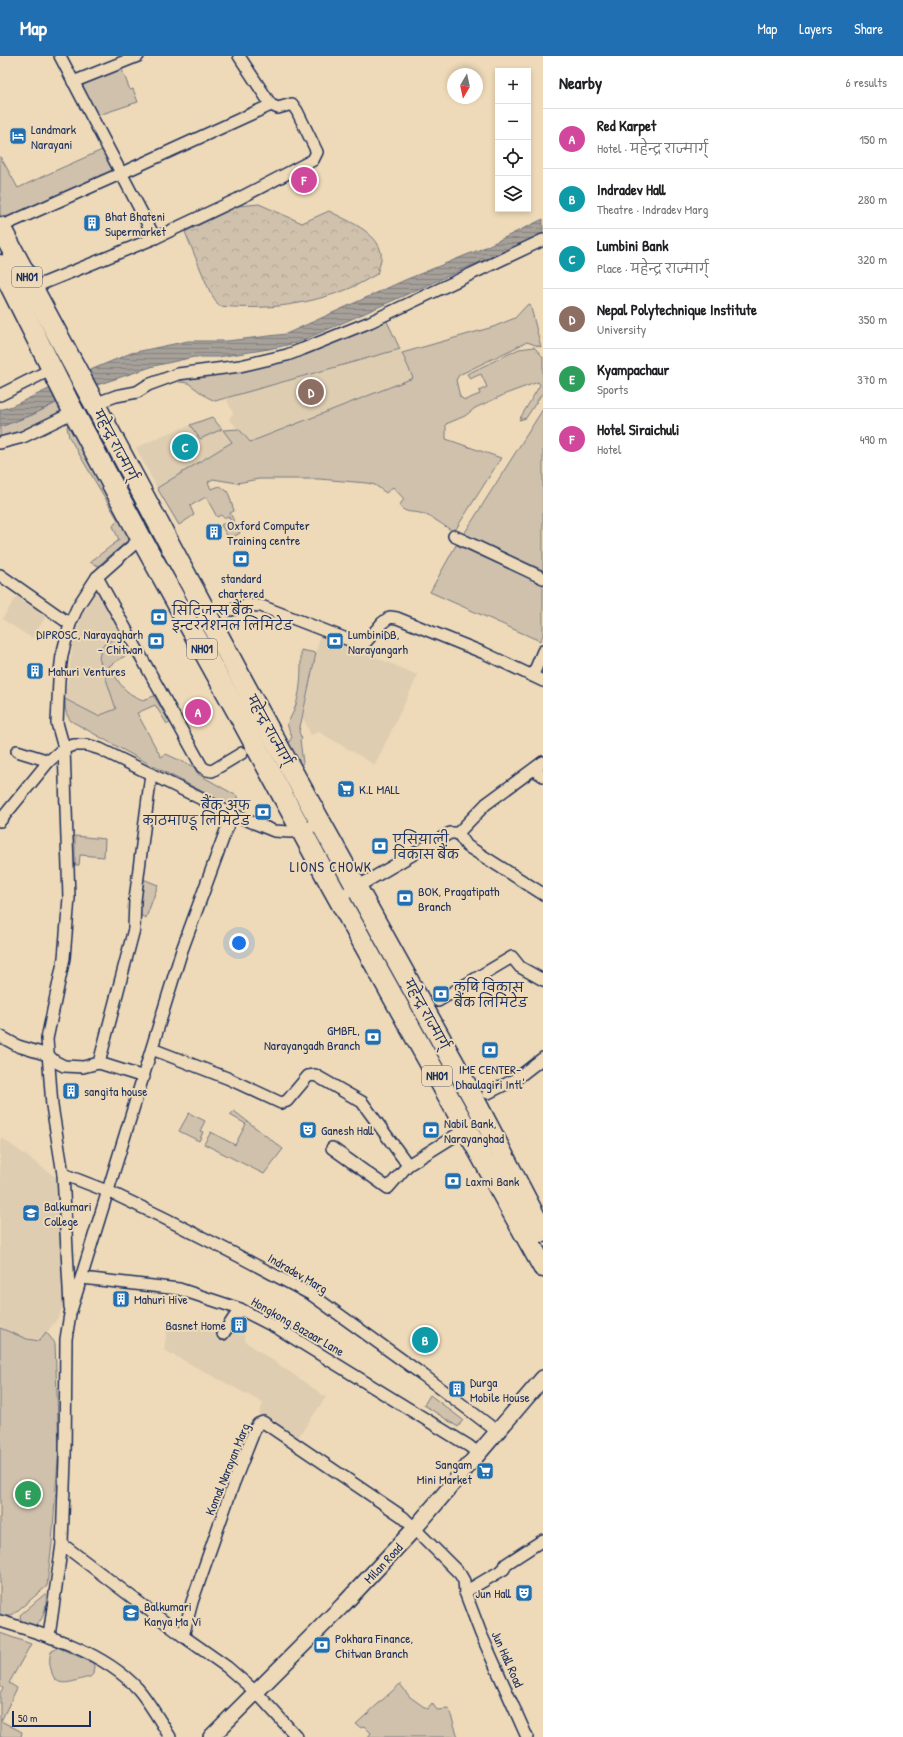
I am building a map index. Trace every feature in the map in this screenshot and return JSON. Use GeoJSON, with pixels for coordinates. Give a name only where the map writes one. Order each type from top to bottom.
{"type":"FeatureCollection","features":[{"type":"Feature","properties":{"kind":"highway","name":"महेन्द्र राज्मार्ग्"},"geometry":{"type":"LineString","coordinates":[[0,227],[256,706],[475,1100],[543,1232]]}},
{"type":"Feature","properties":{"kind":"highway","name":"महेन्द्र राज्मार्ग्"},"geometry":{"type":"LineString","coordinates":[[0,265],[72,409],[141,538],[301,831],[543,1267]]}},
{"type":"Feature","properties":{"kind":"street"},"geometry":{"type":"LineString","coordinates":[[60,56],[155,238]]}},
{"type":"Feature","properties":{"kind":"street"},"geometry":{"type":"LineString","coordinates":[[73,82],[138,56]]}},
{"type":"Feature","properties":{"kind":"street"},"geometry":{"type":"LineString","coordinates":[[32,288],[155,238],[238,199],[314,160],[317,152],[297,111],[292,104],[278,108],[271,104],[239,56]]}},
{"type":"Feature","properties":{"kind":"street"},"geometry":{"type":"LineString","coordinates":[[0,227],[122,174],[271,104]]}},
{"type":"Feature","properties":{"kind":"street"},"geometry":{"type":"LineString","coordinates":[[92,400],[137,392],[148,385],[178,374],[240,366],[287,355],[376,318],[543,240]]}},
{"type":"Feature","properties":{"kind":"street"},"geometry":{"type":"LineString","coordinates":[[0,395],[54,372]]}},
{"type":"Feature","properties":{"kind":"street"},"geometry":{"type":"LineString","coordinates":[[0,443],[23,437],[72,409]]}},
{"type":"Feature","properties":{"kind":"street"},"geometry":{"type":"LineString","coordinates":[[454,536],[543,578]]}},
{"type":"Feature","properties":{"kind":"street"},"geometry":{"type":"LineString","coordinates":[[70,1314],[63,1174],[52,1106],[46,1039],[64,958],[69,898],[64,748],[57,723],[59,680],[62,655],[70,624],[78,606],[97,577],[141,538]]}},
{"type":"Feature","properties":{"kind":"street"},"geometry":{"type":"LineString","coordinates":[[0,575],[70,624]]}},
{"type":"Feature","properties":{"kind":"street"},"geometry":{"type":"LineString","coordinates":[[97,577],[202,767],[212,771],[242,753]]}},
{"type":"Feature","properties":{"kind":"street"},"geometry":{"type":"LineString","coordinates":[[231,610],[247,605],[261,606],[357,643],[365,644],[382,623],[390,617],[397,618],[484,653],[543,681]]}},
{"type":"Feature","properties":{"kind":"street"},"geometry":{"type":"LineString","coordinates":[[533,675],[543,651]]}},
{"type":"Feature","properties":{"kind":"street"},"geometry":{"type":"LineString","coordinates":[[0,821],[49,761],[64,748],[74,745],[87,745],[100,749],[232,814],[274,831],[301,831],[320,822]]}},
{"type":"Feature","properties":{"kind":"street"},"geometry":{"type":"LineString","coordinates":[[17,751],[49,761]]}},
{"type":"Feature","properties":{"kind":"street"},"geometry":{"type":"LineString","coordinates":[[338,898],[450,833],[458,833],[486,804],[539,773],[543,762]]}},
{"type":"Feature","properties":{"kind":"street"},"geometry":{"type":"LineString","coordinates":[[99,1063],[134,929],[135,900],[151,774]]}},
{"type":"Feature","properties":{"kind":"street"},"geometry":{"type":"LineString","coordinates":[[49,1636],[62,1544],[65,1459],[66,1339],[70,1314],[182,950],[232,814]]}},
{"type":"Feature","properties":{"kind":"street"},"geometry":{"type":"LineString","coordinates":[[458,833],[467,846],[543,894]]}},
{"type":"Feature","properties":{"kind":"street"},"geometry":{"type":"LineString","coordinates":[[438,1001],[512,957],[520,967],[543,980]]}},
{"type":"Feature","properties":{"kind":"street"},"geometry":{"type":"LineString","coordinates":[[0,1036],[23,1048],[48,1055],[54,1061],[64,1066],[83,1067],[99,1063],[144,1077]]}},
{"type":"Feature","properties":{"kind":"street"},"geometry":{"type":"LineString","coordinates":[[152,1049],[227,1078],[281,1103],[287,1101],[308,1076],[315,1075],[362,1102],[408,1165]]}},
{"type":"Feature","properties":{"kind":"street"},"geometry":{"type":"LineString","coordinates":[[488,1093],[516,1079],[543,1058]]}},
{"type":"Feature","properties":{"kind":"street"},"geometry":{"type":"LineString","coordinates":[[332,1148],[386,1188],[390,1187],[408,1165],[466,1129]]}},
{"type":"Feature","properties":{"kind":"street","name":"Indradev Marg"},"geometry":{"type":"LineString","coordinates":[[63,1174],[108,1192],[231,1252],[312,1295],[423,1375],[498,1432]]}},
{"type":"Feature","properties":{"kind":"street","name":"Hongkong Bazaar Lane"},"geometry":{"type":"LineString","coordinates":[[82,1278],[179,1289],[240,1309],[279,1329],[469,1446],[479,1454]]}},
{"type":"Feature","properties":{"kind":"street"},"geometry":{"type":"LineString","coordinates":[[223,1334],[240,1309]]}},
{"type":"Feature","properties":{"kind":"street","name":"Milan Road"},"geometry":{"type":"LineString","coordinates":[[211,1737],[257,1693],[343,1605],[415,1528],[543,1378]]}},
{"type":"Feature","properties":{"kind":"street","name":"Komal Narayan Marg"},"geometry":{"type":"LineString","coordinates":[[183,1636],[192,1602],[233,1485],[258,1424],[263,1422],[312,1454],[403,1517],[415,1528]]}},
{"type":"Feature","properties":{"kind":"street","name":"Jun Hall Road"},"geometry":{"type":"LineString","coordinates":[[415,1528],[460,1574],[464,1581],[465,1592],[481,1634],[527,1737]]}},
{"type":"Feature","properties":{"kind":"street"},"geometry":{"type":"LineString","coordinates":[[465,1592],[504,1569],[506,1564],[543,1540]]}},
{"type":"Feature","properties":{"kind":"street"},"geometry":{"type":"LineString","coordinates":[[62,1544],[183,1636],[227,1667],[257,1693],[297,1737]]}},
{"type":"Feature","properties":{"kind":"street"},"geometry":{"type":"LineString","coordinates":[[0,1621],[49,1636],[102,1661],[123,1674],[139,1690],[170,1737]]}},
{"type":"Feature","properties":{"kind":"shaded area"},"geometry":{"type":"Polygon","coordinates":[[[543,219],[543,235],[296,343],[218,357],[194,357],[154,366],[94,386],[88,371],[131,353],[188,341],[227,341],[286,334],[405,280],[481,249],[543,219]]]}},
{"type":"Feature","properties":{"kind":"shaded area"},"geometry":{"type":"Polygon","coordinates":[[[400,349],[413,378],[250,442],[229,419],[233,413],[226,398],[400,349]]]}},
{"type":"Feature","properties":{"kind":"shaded area"},"geometry":{"type":"Polygon","coordinates":[[[62,383],[69,396],[32,415],[0,427],[0,410],[62,383]]]}},
{"type":"Feature","properties":{"kind":"shaded area"},"geometry":{"type":"Polygon","coordinates":[[[212,417],[233,442],[157,488],[136,448],[161,436],[212,417]]]}},
{"type":"Feature","properties":{"kind":"shaded area"},"geometry":{"type":"Polygon","coordinates":[[[98,588],[123,632],[102,646],[99,658],[116,709],[98,716],[65,699],[73,644],[81,616],[98,588]]]}},
{"type":"Feature","properties":{"kind":"shaded area"},"geometry":{"type":"Polygon","coordinates":[[[17,596],[47,615],[32,638],[2,619],[17,596]]]}},
{"type":"Feature","properties":{"kind":"shaded area"},"geometry":{"type":"Polygon","coordinates":[[[320,634],[418,675],[375,765],[319,732],[311,735],[303,718],[320,634]]]}},
{"type":"Feature","properties":{"kind":"shaded area","name":"Balkumari College"},"geometry":{"type":"Polygon","coordinates":[[[2,1138],[57,1178],[59,1185],[65,1242],[63,1307],[58,1318],[40,1341],[27,1339],[0,1328],[0,1140],[2,1138]]]}},
{"type":"Feature","properties":{"kind":"shaded area"},"geometry":{"type":"Polygon","coordinates":[[[168,1322],[244,1335],[246,1342],[326,1397],[297,1439],[259,1414],[263,1403],[164,1350],[168,1322]]]}},
{"type":"Feature","properties":{"kind":"green space"},"geometry":{"type":"Polygon","coordinates":[[[121,67],[130,90],[133,89],[138,102],[96,116],[82,88],[82,82],[121,67]]]}},
{"type":"Feature","properties":{"kind":"green space"},"geometry":{"type":"Polygon","coordinates":[[[102,150],[114,170],[4,222],[0,213],[0,156],[18,188],[102,150]]]}},
{"type":"Feature","properties":{"kind":"green space"},"geometry":{"type":"Polygon","coordinates":[[[259,204],[302,223],[329,211],[352,223],[368,233],[379,246],[381,258],[377,274],[347,289],[312,300],[282,306],[267,307],[219,306],[210,292],[185,232],[238,206],[259,204]]]}},
{"type":"Feature","properties":{"kind":"green space"},"geometry":{"type":"Polygon","coordinates":[[[530,304],[541,347],[527,342],[459,375],[456,380],[460,397],[465,400],[480,394],[479,391],[487,387],[481,374],[470,379],[467,374],[519,349],[534,347],[543,357],[543,392],[526,418],[519,420],[540,385],[538,382],[508,393],[475,408],[465,416],[446,424],[446,439],[501,458],[454,532],[427,515],[402,509],[399,506],[404,499],[393,487],[386,493],[375,485],[367,483],[319,479],[259,479],[237,483],[213,479],[208,482],[211,489],[220,486],[228,492],[234,511],[230,513],[240,533],[229,539],[221,525],[225,523],[228,528],[233,524],[228,516],[224,518],[221,515],[217,517],[206,497],[190,506],[194,515],[179,525],[157,488],[232,442],[223,430],[239,429],[250,442],[413,378],[402,353],[493,327],[515,318],[527,305],[530,304]]]}},
{"type":"Feature","properties":{"kind":"green space"},"geometry":{"type":"Polygon","coordinates":[[[385,317],[400,349],[215,401],[188,383],[165,380],[255,365],[385,317]]]}},
{"type":"Feature","properties":{"kind":"green space"},"geometry":{"type":"Polygon","coordinates":[[[72,395],[72,407],[48,422],[0,439],[0,427],[32,415],[72,395]]]}},
{"type":"Feature","properties":{"kind":"green space"},"geometry":{"type":"Polygon","coordinates":[[[543,409],[543,570],[464,534],[543,409]]]}},
{"type":"Feature","properties":{"kind":"green space"},"geometry":{"type":"Polygon","coordinates":[[[212,417],[222,429],[200,439],[190,425],[212,417]]]}},
{"type":"Feature","properties":{"kind":"green space"},"geometry":{"type":"Polygon","coordinates":[[[69,420],[132,537],[98,566],[90,562],[119,540],[113,526],[118,520],[69,437],[67,427],[69,420]]]}},
{"type":"Feature","properties":{"kind":"green space"},"geometry":{"type":"Polygon","coordinates":[[[456,545],[543,584],[543,635],[540,641],[430,592],[456,545]]]}},
{"type":"Feature","properties":{"kind":"green space"},"geometry":{"type":"Polygon","coordinates":[[[123,632],[133,651],[109,666],[122,686],[130,694],[143,700],[154,696],[170,723],[167,724],[155,705],[137,713],[161,757],[166,754],[194,767],[198,774],[237,796],[238,810],[136,757],[71,721],[69,718],[66,711],[65,699],[98,716],[116,709],[99,658],[102,646],[123,632]]]}},
{"type":"Feature","properties":{"kind":"green space"},"geometry":{"type":"Polygon","coordinates":[[[301,650],[316,653],[299,732],[302,739],[300,740],[303,763],[300,766],[286,748],[292,737],[287,724],[296,706],[300,688],[301,650]]]}},
{"type":"Feature","properties":{"kind":"green space"},"geometry":{"type":"Polygon","coordinates":[[[75,836],[105,839],[104,857],[80,855],[79,865],[75,865],[75,836]]]}},
{"type":"Feature","properties":{"kind":"green space"},"geometry":{"type":"Polygon","coordinates":[[[143,879],[158,885],[146,918],[140,915],[139,898],[143,879]]]}},
{"type":"Feature","properties":{"kind":"green space"},"geometry":{"type":"Polygon","coordinates":[[[234,1111],[283,1149],[264,1174],[204,1144],[211,1132],[235,1145],[246,1124],[230,1115],[234,1111]]]}},
{"type":"Feature","properties":{"kind":"green space"},"geometry":{"type":"Polygon","coordinates":[[[189,1113],[205,1121],[200,1131],[203,1132],[199,1141],[179,1131],[189,1113]]]}},
{"type":"Feature","properties":{"kind":"green space"},"geometry":{"type":"Polygon","coordinates":[[[0,1328],[27,1339],[39,1341],[46,1332],[55,1343],[59,1446],[52,1543],[47,1586],[11,1616],[0,1616],[0,1328]]]}},
{"type":"Feature","properties":{"kind":"green space"},"geometry":{"type":"Polygon","coordinates":[[[430,1395],[463,1420],[458,1427],[424,1405],[430,1395]]]}},
{"type":"Feature","properties":{"kind":"green space"},"geometry":{"type":"Polygon","coordinates":[[[46,1593],[46,1606],[38,1624],[33,1626],[21,1621],[20,1615],[46,1593]]]}},
{"type":"Feature","properties":{"kind":"green space"},"geometry":{"type":"Polygon","coordinates":[[[0,1633],[31,1644],[9,1683],[17,1688],[1,1721],[22,1732],[21,1737],[0,1737],[0,1693],[3,1688],[0,1686],[0,1633]]]}},
{"type":"Feature","properties":{"kind":"green space"},"geometry":{"type":"Polygon","coordinates":[[[57,1647],[93,1663],[93,1674],[90,1677],[66,1683],[57,1680],[53,1676],[50,1666],[50,1655],[52,1650],[57,1647]]]}},
{"type":"Feature","properties":{"kind":"green space"},"geometry":{"type":"Polygon","coordinates":[[[400,1684],[410,1697],[427,1709],[432,1703],[437,1710],[449,1709],[458,1737],[368,1737],[371,1733],[364,1726],[361,1728],[356,1724],[400,1684]]]}},
{"type":"Feature","properties":{"kind":"place","name":"Landmark Narayani"},"geometry":{"type":"Point","coordinates":[18,136]}},
{"type":"Feature","properties":{"kind":"place","name":"Hotel Siraichuli"},"geometry":{"type":"Point","coordinates":[304,180]}},
{"type":"Feature","properties":{"kind":"place","name":"Bhat Bhateni Supermarket"},"geometry":{"type":"Point","coordinates":[92,223]}},
{"type":"Feature","properties":{"kind":"place","name":"Nepal Polytechnique Institute"},"geometry":{"type":"Point","coordinates":[311,392]}},
{"type":"Feature","properties":{"kind":"place","name":"Lumbini Bank"},"geometry":{"type":"Point","coordinates":[185,447]}},
{"type":"Feature","properties":{"kind":"place","name":"Oxford Computer Training centre"},"geometry":{"type":"Point","coordinates":[214,532]}},
{"type":"Feature","properties":{"kind":"place","name":"standard chartered"},"geometry":{"type":"Point","coordinates":[241,559]}},
{"type":"Feature","properties":{"kind":"place","name":"सिटिजन्स बैंक इन्टरनेशनल लिमिटेड"},"geometry":{"type":"Point","coordinates":[159,617]}},
{"type":"Feature","properties":{"kind":"place","name":"DIPROSC, Narayagharh - Chitwan"},"geometry":{"type":"Point","coordinates":[156,641]}},
{"type":"Feature","properties":{"kind":"place","name":"LumbiniDB, Narayangarh"},"geometry":{"type":"Point","coordinates":[335,641]}},
{"type":"Feature","properties":{"kind":"place","name":"Mahuri Ventures"},"geometry":{"type":"Point","coordinates":[35,671]}},
{"type":"Feature","properties":{"kind":"place","name":"Red Karpet"},"geometry":{"type":"Point","coordinates":[198,712]}},
{"type":"Feature","properties":{"kind":"place","name":"K.L MALL"},"geometry":{"type":"Point","coordinates":[346,789]}},
{"type":"Feature","properties":{"kind":"place","name":"बैंक अफ काठमाण्डू लिमिटेड"},"geometry":{"type":"Point","coordinates":[263,812]}},
{"type":"Feature","properties":{"kind":"place","name":"एसियाली विकास बैंक"},"geometry":{"type":"Point","coordinates":[380,846]}},
{"type":"Feature","properties":{"kind":"place","name":"BOK, Pragatipath Branch"},"geometry":{"type":"Point","coordinates":[405,898]}},
{"type":"Feature","properties":{"kind":"place","name":"कृषि विकास बैंक लिमिटेड"},"geometry":{"type":"Point","coordinates":[441,994]}},
{"type":"Feature","properties":{"kind":"place","name":"GMBFL, Narayangadh Branch"},"geometry":{"type":"Point","coordinates":[373,1037]}},
{"type":"Feature","properties":{"kind":"place","name":"IME CENTER- Dhaulagiri Intl'"},"geometry":{"type":"Point","coordinates":[490,1050]}},
{"type":"Feature","properties":{"kind":"place","name":"sangita house"},"geometry":{"type":"Point","coordinates":[71,1091]}},
{"type":"Feature","properties":{"kind":"place","name":"Ganesh Hall"},"geometry":{"type":"Point","coordinates":[308,1130]}},
{"type":"Feature","properties":{"kind":"place","name":"Nabil Bank, Narayanghad"},"geometry":{"type":"Point","coordinates":[431,1130]}},
{"type":"Feature","properties":{"kind":"place","name":"Laxmi Bank"},"geometry":{"type":"Point","coordinates":[453,1181]}},
{"type":"Feature","properties":{"kind":"place","name":"Balkumari College"},"geometry":{"type":"Point","coordinates":[31,1213]}},
{"type":"Feature","properties":{"kind":"place","name":"Mahuri Hive"},"geometry":{"type":"Point","coordinates":[121,1299]}},
{"type":"Feature","properties":{"kind":"place","name":"Basnet Home"},"geometry":{"type":"Point","coordinates":[239,1325]}},
{"type":"Feature","properties":{"kind":"place","name":"Indradev Hall"},"geometry":{"type":"Point","coordinates":[425,1340]}},
{"type":"Feature","properties":{"kind":"place","name":"Durga Mobile House"},"geometry":{"type":"Point","coordinates":[457,1389]}},
{"type":"Feature","properties":{"kind":"place","name":"Sangam Mini Market"},"geometry":{"type":"Point","coordinates":[485,1471]}},
{"type":"Feature","properties":{"kind":"place","name":"Kyampachaur"},"geometry":{"type":"Point","coordinates":[28,1494]}},
{"type":"Feature","properties":{"kind":"place","name":"Jun Hall"},"geometry":{"type":"Point","coordinates":[524,1593]}},
{"type":"Feature","properties":{"kind":"place","name":"Balkumari Kanya Ma Vi"},"geometry":{"type":"Point","coordinates":[131,1613]}},
{"type":"Feature","properties":{"kind":"place","name":"Pokhara Finance, Chitwan Branch"},"geometry":{"type":"Point","coordinates":[322,1645]}},
{"type":"Feature","properties":{"kind":"district","name":"LIONS CHOWK"},"geometry":{"type":"Point","coordinates":[331,867]}}]}
